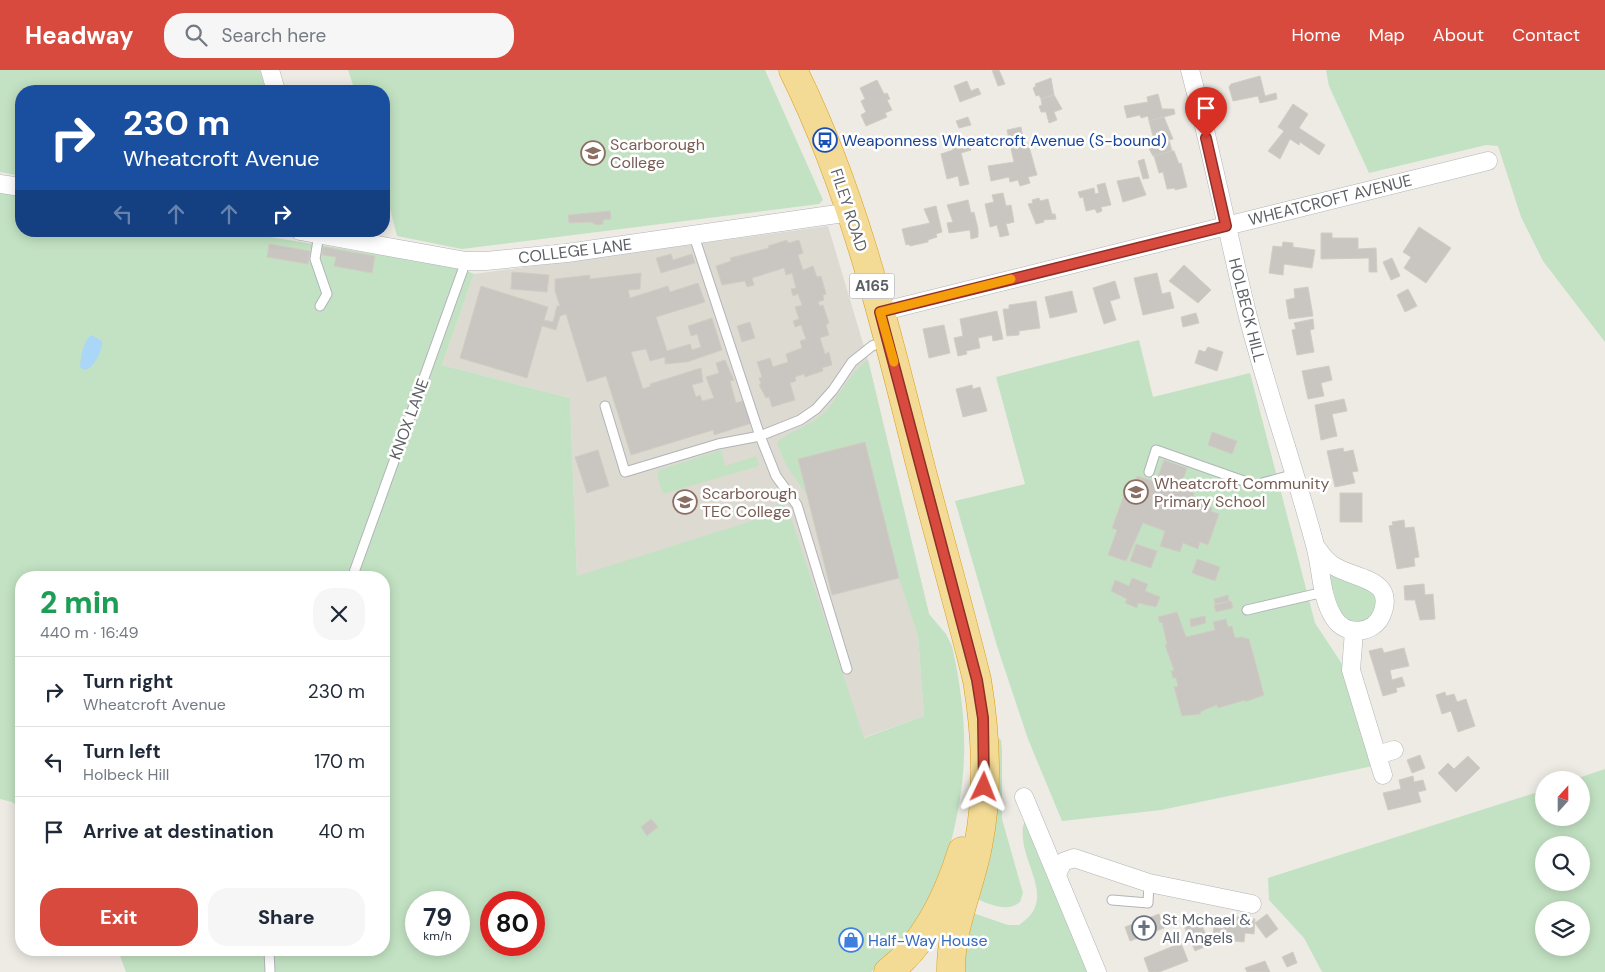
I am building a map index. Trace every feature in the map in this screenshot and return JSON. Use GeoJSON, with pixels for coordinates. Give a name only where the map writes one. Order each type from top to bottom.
{"type":"FeatureCollection","features":[{"type":"Feature","properties":{"kind":"highway","name":"FILEY ROAD"},"geometry":{"type":"LineString","coordinates":[[798,72],[851,212],[880,312],[965,632],[983,718],[985,751],[983,805],[978,845],[956,929],[951,958],[952,972]]}},
{"type":"Feature","properties":{"kind":"highway"},"geometry":{"type":"LineString","coordinates":[[888,972],[913,948],[931,925],[958,864],[971,817],[976,730],[967,679],[936,560],[931,508]]}},
{"type":"Feature","properties":{"kind":"highway","name":"FILEY ROAD"},"geometry":{"type":"LineString","coordinates":[[910,972],[932,945],[969,883]]}},
{"type":"Feature","properties":{"kind":"street"},"geometry":{"type":"LineString","coordinates":[[270,70],[274,85]]}},
{"type":"Feature","properties":{"kind":"street","name":"HOLBECK HILL"},"geometry":{"type":"LineString","coordinates":[[1190,70],[1254,343],[1316,547],[1324,592],[1338,624],[1354,631],[1364,631],[1376,624],[1384,607],[1384,596],[1376,584],[1334,567],[1325,560],[1316,547]]}},
{"type":"Feature","properties":{"kind":"street","name":"WHEATCROFT AVENUE"},"geometry":{"type":"LineString","coordinates":[[880,312],[1488,160]]}},
{"type":"Feature","properties":{"kind":"street"},"geometry":{"type":"LineString","coordinates":[[0,184],[15,187]]}},
{"type":"Feature","properties":{"kind":"street","name":"COLLEGE LANE"},"geometry":{"type":"LineString","coordinates":[[340,237],[466,261],[486,262],[694,236],[851,212]]}},
{"type":"Feature","properties":{"kind":"street"},"geometry":{"type":"LineString","coordinates":[[1354,631],[1352,670],[1383,775]]}},
{"type":"Feature","properties":{"kind":"street"},"geometry":{"type":"LineString","coordinates":[[1377,755],[1394,750]]}},
{"type":"Feature","properties":{"kind":"street"},"geometry":{"type":"LineString","coordinates":[[1024,797],[1097,972]]}},
{"type":"Feature","properties":{"kind":"street"},"geometry":{"type":"LineString","coordinates":[[1057,874],[1063,862],[1074,858],[1149,883],[1252,904]]}},
{"type":"Feature","properties":{"kind":"lane"},"geometry":{"type":"LineString","coordinates":[[694,236],[760,436],[776,476],[797,505],[847,670]]}},
{"type":"Feature","properties":{"kind":"lane"},"geometry":{"type":"LineString","coordinates":[[318,237],[315,264],[327,294],[320,306]]}},
{"type":"Feature","properties":{"kind":"lane","name":"KNOX LANE"},"geometry":{"type":"LineString","coordinates":[[355,571],[466,261]]}},
{"type":"Feature","properties":{"kind":"lane"},"geometry":{"type":"LineString","coordinates":[[605,406],[625,472],[718,444],[760,436],[800,420],[816,409],[833,390],[852,362],[872,346],[888,340]]}},
{"type":"Feature","properties":{"kind":"lane"},"geometry":{"type":"LineString","coordinates":[[1149,472],[1156,450],[1255,485],[1295,474]]}},
{"type":"Feature","properties":{"kind":"lane"},"geometry":{"type":"LineString","coordinates":[[1247,610],[1324,592]]}},
{"type":"Feature","properties":{"kind":"lane"},"geometry":{"type":"LineString","coordinates":[[1112,900],[1148,903],[1149,883]]}},
{"type":"Feature","properties":{"kind":"lane"},"geometry":{"type":"LineString","coordinates":[[270,956],[270,972]]}},
{"type":"Feature","properties":{"kind":"shaded area"},"geometry":{"type":"Polygon","coordinates":[[[828,226],[868,360],[929,614],[913,619],[918,636],[924,716],[653,813],[577,576],[570,398],[442,365],[474,274],[828,226]]]}},
{"type":"Feature","properties":{"kind":"green space"},"geometry":{"type":"Polygon","coordinates":[[[0,70],[260,70],[265,85],[15,85],[15,175],[0,172],[0,70]]]}},
{"type":"Feature","properties":{"kind":"green space","name":"Scarborough College"},"geometry":{"type":"Polygon","coordinates":[[[348,70],[765,70],[823,200],[819,204],[462,249],[397,236],[390,209],[390,85],[353,85],[348,70]]]}},
{"type":"Feature","properties":{"kind":"green space"},"geometry":{"type":"Polygon","coordinates":[[[1326,70],[1605,70],[1605,342],[1543,261],[1521,217],[1498,146],[1486,145],[1369,173],[1329,86],[1326,70]]]}},
{"type":"Feature","properties":{"kind":"green space"},"geometry":{"type":"Polygon","coordinates":[[[0,190],[15,193],[15,237],[270,237],[457,267],[474,274],[442,365],[570,398],[577,576],[774,514],[777,504],[784,504],[789,512],[864,738],[924,716],[918,636],[899,578],[865,443],[798,459],[806,494],[786,465],[777,443],[785,436],[823,414],[855,371],[868,360],[929,614],[946,634],[952,646],[961,697],[964,744],[961,792],[957,816],[939,886],[918,921],[871,972],[126,972],[120,956],[390,956],[390,571],[15,571],[15,804],[0,799],[0,190]]]}},
{"type":"Feature","properties":{"kind":"green space"},"geometry":{"type":"Polygon","coordinates":[[[1139,340],[1153,397],[1250,373],[1315,623],[1342,664],[1373,766],[1161,810],[1062,821],[1028,739],[997,646],[955,501],[1025,484],[996,377],[1139,340]]]}},
{"type":"Feature","properties":{"kind":"green space"},"geometry":{"type":"Polygon","coordinates":[[[721,450],[725,466],[756,456],[759,466],[663,494],[657,476],[659,470],[721,450]]]}},
{"type":"Feature","properties":{"kind":"green space"},"geometry":{"type":"Polygon","coordinates":[[[1332,573],[1367,585],[1379,597],[1374,620],[1355,625],[1340,614],[1330,579],[1332,573]]]}},
{"type":"Feature","properties":{"kind":"green space"},"geometry":{"type":"Polygon","coordinates":[[[997,737],[1001,740],[1002,750],[1002,819],[1023,893],[1020,902],[1010,907],[986,903],[975,898],[997,737]]]}},
{"type":"Feature","properties":{"kind":"green space"},"geometry":{"type":"Polygon","coordinates":[[[1605,769],[1605,972],[1322,972],[1304,938],[1269,900],[1268,878],[1535,793],[1535,826],[1590,826],[1590,774],[1605,769]]]}},
{"type":"Feature","properties":{"kind":"green space"},"geometry":{"type":"Polygon","coordinates":[[[1026,821],[1091,972],[960,972],[970,912],[1008,925],[1019,925],[1030,916],[1035,906],[1036,886],[1023,840],[1023,827],[1026,821]]]}},
{"type":"Feature","properties":{"kind":"water"},"geometry":{"type":"Polygon","coordinates":[[[91,335],[102,341],[102,345],[94,363],[91,367],[84,370],[80,367],[82,354],[84,346],[91,335]]]}},
{"type":"Feature","properties":{"kind":"building"},"geometry":{"type":"Polygon","coordinates":[[[992,70],[999,70],[1005,84],[998,86],[992,70]]]}},
{"type":"Feature","properties":{"kind":"building"},"geometry":{"type":"Polygon","coordinates":[[[1260,76],[1265,96],[1276,93],[1277,99],[1260,103],[1258,96],[1233,101],[1229,87],[1231,84],[1260,76]]]}},
{"type":"Feature","properties":{"kind":"building"},"geometry":{"type":"Polygon","coordinates":[[[1051,78],[1054,95],[1041,99],[1039,95],[1036,96],[1033,88],[1036,86],[1035,84],[1051,78]]]}},
{"type":"Feature","properties":{"kind":"building"},"geometry":{"type":"Polygon","coordinates":[[[877,80],[884,94],[887,93],[890,99],[887,100],[892,110],[885,113],[887,117],[866,126],[861,115],[866,112],[861,101],[865,99],[860,88],[877,80]]]}},
{"type":"Feature","properties":{"kind":"building"},"geometry":{"type":"Polygon","coordinates":[[[967,81],[971,91],[978,88],[981,94],[960,102],[954,86],[967,81]]]}},
{"type":"Feature","properties":{"kind":"building"},"geometry":{"type":"Polygon","coordinates":[[[1158,94],[1162,109],[1174,109],[1175,114],[1149,121],[1148,116],[1141,118],[1140,115],[1127,118],[1124,106],[1148,102],[1147,97],[1158,94]]]}},
{"type":"Feature","properties":{"kind":"building"},"geometry":{"type":"Polygon","coordinates":[[[1054,95],[1062,109],[1054,112],[1057,120],[1049,123],[1046,112],[1041,112],[1039,106],[1042,105],[1041,99],[1054,95]]]}},
{"type":"Feature","properties":{"kind":"building"},"geometry":{"type":"Polygon","coordinates":[[[1293,104],[1308,114],[1299,128],[1325,145],[1319,155],[1300,142],[1299,145],[1290,139],[1280,159],[1268,151],[1284,131],[1278,127],[1293,104]]]}},
{"type":"Feature","properties":{"kind":"building"},"geometry":{"type":"Polygon","coordinates":[[[968,117],[971,125],[959,128],[956,121],[968,117]]]}},
{"type":"Feature","properties":{"kind":"building"},"geometry":{"type":"Polygon","coordinates":[[[1164,117],[1173,139],[1169,140],[1172,151],[1153,156],[1147,145],[1150,144],[1149,141],[1154,140],[1149,121],[1164,117]]]}},
{"type":"Feature","properties":{"kind":"building"},"geometry":{"type":"Polygon","coordinates":[[[1021,127],[1024,144],[1028,143],[1037,175],[1028,177],[1030,183],[1020,186],[1018,180],[1010,182],[1009,177],[991,181],[988,166],[1014,162],[1007,130],[1021,127]]]}},
{"type":"Feature","properties":{"kind":"building"},"geometry":{"type":"Polygon","coordinates":[[[968,137],[971,150],[961,153],[969,184],[960,186],[958,176],[947,179],[941,154],[953,150],[951,141],[968,137]]]}},
{"type":"Feature","properties":{"kind":"building"},"geometry":{"type":"Polygon","coordinates":[[[1174,151],[1179,164],[1181,163],[1187,187],[1175,190],[1175,188],[1167,189],[1163,172],[1159,173],[1154,156],[1174,151]]]}},
{"type":"Feature","properties":{"kind":"building"},"geometry":{"type":"Polygon","coordinates":[[[1144,159],[1149,178],[1143,179],[1138,161],[1144,159]]]}},
{"type":"Feature","properties":{"kind":"building"},"geometry":{"type":"Polygon","coordinates":[[[1139,177],[1146,195],[1123,202],[1117,181],[1139,177]]]}},
{"type":"Feature","properties":{"kind":"building"},"geometry":{"type":"Polygon","coordinates":[[[1105,183],[1111,205],[1101,207],[1102,211],[1097,213],[1095,209],[1086,211],[1083,197],[1080,198],[1078,192],[1094,188],[1095,194],[1099,193],[1097,185],[1105,183]]]}},
{"type":"Feature","properties":{"kind":"building"},"geometry":{"type":"Polygon","coordinates":[[[1003,193],[1006,206],[1011,205],[1014,222],[1006,224],[1009,235],[1000,237],[997,225],[990,227],[985,204],[994,202],[992,195],[1003,193]]]}},
{"type":"Feature","properties":{"kind":"building"},"geometry":{"type":"Polygon","coordinates":[[[1039,198],[1040,201],[1048,199],[1052,214],[1055,214],[1056,219],[1043,220],[1044,222],[1036,224],[1028,204],[1033,203],[1032,200],[1039,198]]]}},
{"type":"Feature","properties":{"kind":"building"},"geometry":{"type":"Polygon","coordinates":[[[968,200],[971,213],[974,212],[978,229],[978,237],[971,239],[970,230],[949,233],[947,223],[953,222],[947,205],[968,200]]]}},
{"type":"Feature","properties":{"kind":"building"},"geometry":{"type":"Polygon","coordinates":[[[936,206],[942,232],[936,234],[937,237],[928,240],[928,242],[910,246],[909,244],[906,245],[902,229],[930,223],[924,209],[936,206]]]}},
{"type":"Feature","properties":{"kind":"building"},"geometry":{"type":"Polygon","coordinates":[[[610,211],[611,219],[603,220],[603,224],[597,225],[591,222],[569,223],[568,215],[610,211]]]}},
{"type":"Feature","properties":{"kind":"building"},"geometry":{"type":"Polygon","coordinates":[[[1419,227],[1451,248],[1426,283],[1404,268],[1411,257],[1403,252],[1419,227]]]}},
{"type":"Feature","properties":{"kind":"building"},"geometry":{"type":"Polygon","coordinates":[[[1321,233],[1332,233],[1332,238],[1358,238],[1358,249],[1376,248],[1377,272],[1369,272],[1369,258],[1321,259],[1321,233]]]}},
{"type":"Feature","properties":{"kind":"building"},"geometry":{"type":"Polygon","coordinates":[[[787,240],[788,243],[799,240],[803,253],[798,255],[803,270],[813,266],[817,277],[821,276],[826,294],[823,295],[824,300],[818,302],[820,306],[823,305],[829,323],[826,325],[829,335],[820,338],[825,354],[829,352],[832,365],[822,368],[823,371],[805,377],[804,374],[795,377],[796,381],[790,383],[795,400],[772,407],[769,397],[766,398],[759,385],[761,384],[759,378],[762,377],[757,362],[770,358],[773,367],[788,362],[786,354],[802,348],[800,341],[806,339],[801,325],[795,327],[793,321],[799,319],[795,307],[802,305],[798,294],[793,296],[791,289],[796,288],[792,273],[786,275],[784,268],[752,278],[754,285],[747,287],[745,281],[722,285],[716,266],[731,261],[730,258],[769,248],[768,246],[787,240]]]}},
{"type":"Feature","properties":{"kind":"building"},"geometry":{"type":"Polygon","coordinates":[[[1283,242],[1293,243],[1293,247],[1315,250],[1312,268],[1284,264],[1283,275],[1269,273],[1273,246],[1282,247],[1283,242]]]}},
{"type":"Feature","properties":{"kind":"building"},"geometry":{"type":"Polygon","coordinates":[[[269,244],[310,251],[308,264],[267,257],[269,244]]]}},
{"type":"Feature","properties":{"kind":"building"},"geometry":{"type":"Polygon","coordinates":[[[323,247],[375,256],[372,273],[334,266],[336,257],[322,255],[323,247]]]}},
{"type":"Feature","properties":{"kind":"building"},"geometry":{"type":"Polygon","coordinates":[[[671,254],[673,260],[692,254],[695,263],[661,273],[656,258],[671,254]]]}},
{"type":"Feature","properties":{"kind":"building"},"geometry":{"type":"Polygon","coordinates":[[[1392,258],[1400,276],[1391,280],[1383,262],[1392,258]]]}},
{"type":"Feature","properties":{"kind":"building"},"geometry":{"type":"Polygon","coordinates":[[[1184,265],[1211,290],[1198,303],[1169,281],[1184,265]]]}},
{"type":"Feature","properties":{"kind":"building"},"geometry":{"type":"Polygon","coordinates":[[[512,272],[549,275],[547,292],[511,289],[512,272]]]}},
{"type":"Feature","properties":{"kind":"building"},"geometry":{"type":"Polygon","coordinates":[[[641,273],[640,289],[628,290],[630,298],[668,286],[670,292],[698,283],[705,302],[656,317],[667,351],[690,344],[692,350],[701,347],[697,334],[691,336],[688,326],[712,318],[722,350],[687,362],[665,364],[665,357],[650,361],[646,349],[631,352],[643,389],[651,386],[650,384],[701,368],[703,382],[692,385],[696,397],[700,395],[702,401],[714,398],[706,377],[719,373],[716,363],[725,360],[734,380],[730,381],[736,403],[745,400],[752,423],[714,435],[713,430],[631,455],[606,376],[587,382],[566,314],[560,316],[556,330],[542,326],[527,378],[460,358],[481,286],[548,307],[544,320],[553,322],[557,306],[560,306],[555,291],[555,279],[590,275],[590,279],[641,273]]]}},
{"type":"Feature","properties":{"kind":"building"},"geometry":{"type":"Polygon","coordinates":[[[1157,273],[1162,294],[1170,292],[1174,308],[1143,315],[1134,278],[1157,273]]]}},
{"type":"Feature","properties":{"kind":"building"},"geometry":{"type":"Polygon","coordinates":[[[1115,281],[1120,298],[1110,301],[1116,320],[1104,324],[1093,288],[1115,281]]]}},
{"type":"Feature","properties":{"kind":"building"},"geometry":{"type":"Polygon","coordinates":[[[1308,287],[1313,316],[1289,319],[1286,300],[1295,298],[1294,289],[1308,287]]]}},
{"type":"Feature","properties":{"kind":"building"},"geometry":{"type":"Polygon","coordinates":[[[1408,289],[1417,306],[1405,312],[1397,295],[1408,289]]]}},
{"type":"Feature","properties":{"kind":"building"},"geometry":{"type":"Polygon","coordinates":[[[1072,291],[1077,312],[1050,318],[1045,297],[1072,291]]]}},
{"type":"Feature","properties":{"kind":"building"},"geometry":{"type":"Polygon","coordinates":[[[1036,301],[1040,328],[1019,331],[1019,335],[1007,336],[1003,309],[1009,309],[1009,305],[1036,301]]]}},
{"type":"Feature","properties":{"kind":"building"},"geometry":{"type":"Polygon","coordinates":[[[997,311],[1003,339],[993,341],[992,335],[978,338],[980,348],[966,351],[967,354],[958,356],[954,338],[963,336],[960,319],[997,311]]]}},
{"type":"Feature","properties":{"kind":"building"},"geometry":{"type":"Polygon","coordinates":[[[1196,313],[1199,323],[1183,327],[1181,317],[1196,313]]]}},
{"type":"Feature","properties":{"kind":"building"},"geometry":{"type":"Polygon","coordinates":[[[1313,319],[1314,329],[1310,330],[1314,352],[1297,355],[1292,330],[1296,329],[1294,323],[1313,319]]]}},
{"type":"Feature","properties":{"kind":"building"},"geometry":{"type":"Polygon","coordinates":[[[750,322],[755,338],[742,342],[737,326],[750,322]]]}},
{"type":"Feature","properties":{"kind":"building"},"geometry":{"type":"Polygon","coordinates":[[[944,325],[950,353],[929,358],[923,329],[944,325]]]}},
{"type":"Feature","properties":{"kind":"building"},"geometry":{"type":"Polygon","coordinates":[[[1208,347],[1223,352],[1217,371],[1195,363],[1199,350],[1205,352],[1208,347]]]}},
{"type":"Feature","properties":{"kind":"building"},"geometry":{"type":"Polygon","coordinates":[[[1329,366],[1332,380],[1321,383],[1324,396],[1308,399],[1302,371],[1329,366]]]}},
{"type":"Feature","properties":{"kind":"building"},"geometry":{"type":"Polygon","coordinates":[[[972,385],[973,389],[980,387],[987,411],[963,417],[956,389],[972,385]]]}},
{"type":"Feature","properties":{"kind":"building"},"geometry":{"type":"Polygon","coordinates":[[[1344,399],[1347,411],[1332,414],[1337,436],[1321,440],[1315,405],[1344,399]]]}},
{"type":"Feature","properties":{"kind":"building"},"geometry":{"type":"Polygon","coordinates":[[[1212,432],[1237,441],[1232,454],[1208,445],[1212,432]]]}},
{"type":"Feature","properties":{"kind":"building"},"geometry":{"type":"Polygon","coordinates":[[[865,442],[899,578],[832,595],[798,459],[865,442]]]}},
{"type":"Feature","properties":{"kind":"building"},"geometry":{"type":"Polygon","coordinates":[[[1343,448],[1344,452],[1353,450],[1358,471],[1352,472],[1355,483],[1335,487],[1327,451],[1343,448]]]}},
{"type":"Feature","properties":{"kind":"building"},"geometry":{"type":"Polygon","coordinates":[[[598,450],[609,486],[587,493],[575,457],[598,450]]]}},
{"type":"Feature","properties":{"kind":"building"},"geometry":{"type":"Polygon","coordinates":[[[1164,460],[1187,468],[1180,488],[1194,493],[1192,501],[1212,508],[1211,511],[1219,514],[1208,545],[1200,542],[1198,549],[1183,543],[1180,552],[1160,546],[1165,531],[1143,523],[1126,561],[1108,555],[1117,530],[1112,528],[1128,484],[1134,486],[1137,476],[1156,482],[1164,460]]]}},
{"type":"Feature","properties":{"kind":"building"},"geometry":{"type":"Polygon","coordinates":[[[1340,493],[1362,493],[1362,522],[1340,522],[1340,493]]]}},
{"type":"Feature","properties":{"kind":"building"},"geometry":{"type":"Polygon","coordinates":[[[1404,520],[1405,528],[1414,527],[1419,557],[1414,558],[1415,566],[1397,569],[1389,526],[1393,525],[1392,522],[1404,520]]]}},
{"type":"Feature","properties":{"kind":"building"},"geometry":{"type":"Polygon","coordinates":[[[1136,544],[1157,551],[1151,568],[1130,561],[1136,544]]]}},
{"type":"Feature","properties":{"kind":"building"},"geometry":{"type":"Polygon","coordinates":[[[1197,559],[1220,567],[1215,581],[1192,573],[1197,559]]]}},
{"type":"Feature","properties":{"kind":"building"},"geometry":{"type":"Polygon","coordinates":[[[1132,578],[1148,584],[1145,591],[1160,597],[1156,607],[1138,603],[1137,608],[1125,603],[1127,599],[1111,591],[1115,580],[1129,586],[1132,578]]]}},
{"type":"Feature","properties":{"kind":"building"},"geometry":{"type":"Polygon","coordinates":[[[1424,584],[1425,595],[1433,594],[1435,619],[1420,620],[1415,600],[1405,600],[1404,586],[1424,584]]]}},
{"type":"Feature","properties":{"kind":"building"},"geometry":{"type":"Polygon","coordinates":[[[1228,595],[1229,601],[1215,604],[1214,599],[1228,595]]]}},
{"type":"Feature","properties":{"kind":"building"},"geometry":{"type":"Polygon","coordinates":[[[1231,601],[1233,608],[1216,612],[1214,605],[1231,601]]]}},
{"type":"Feature","properties":{"kind":"building"},"geometry":{"type":"Polygon","coordinates":[[[1177,612],[1186,637],[1215,630],[1213,622],[1226,619],[1228,627],[1232,626],[1235,638],[1249,639],[1264,695],[1245,702],[1245,700],[1218,708],[1217,705],[1200,712],[1201,714],[1182,716],[1174,687],[1178,686],[1176,678],[1173,678],[1171,671],[1174,670],[1165,645],[1167,644],[1162,622],[1160,623],[1158,617],[1177,612]]]}},
{"type":"Feature","properties":{"kind":"building"},"geometry":{"type":"Polygon","coordinates":[[[1205,616],[1206,623],[1191,627],[1190,619],[1205,616]]]}},
{"type":"Feature","properties":{"kind":"building"},"geometry":{"type":"Polygon","coordinates":[[[1382,648],[1384,653],[1404,648],[1409,666],[1390,670],[1392,680],[1402,677],[1405,686],[1396,688],[1397,692],[1383,696],[1369,651],[1382,648]]]}},
{"type":"Feature","properties":{"kind":"building"},"geometry":{"type":"Polygon","coordinates":[[[1445,692],[1446,696],[1454,694],[1457,702],[1466,699],[1475,726],[1458,732],[1451,711],[1442,714],[1436,695],[1445,692]]]}},
{"type":"Feature","properties":{"kind":"building"},"geometry":{"type":"Polygon","coordinates":[[[1420,755],[1425,768],[1412,773],[1407,760],[1420,755]]]}},
{"type":"Feature","properties":{"kind":"building"},"geometry":{"type":"Polygon","coordinates":[[[1468,756],[1480,768],[1456,792],[1438,773],[1448,763],[1454,769],[1468,756]]]}},
{"type":"Feature","properties":{"kind":"building"},"geometry":{"type":"Polygon","coordinates":[[[1413,776],[1414,782],[1423,780],[1426,790],[1418,792],[1421,802],[1388,810],[1383,793],[1401,789],[1399,780],[1413,776]]]}},
{"type":"Feature","properties":{"kind":"building"},"geometry":{"type":"Polygon","coordinates":[[[651,819],[658,827],[647,836],[641,827],[651,819]]]}},
{"type":"Feature","properties":{"kind":"building","name":"St Mchael & All Angels"},"geometry":{"type":"Polygon","coordinates":[[[1159,914],[1164,928],[1130,941],[1125,927],[1159,914]]]}},
{"type":"Feature","properties":{"kind":"building"},"geometry":{"type":"Polygon","coordinates":[[[1267,914],[1278,929],[1266,938],[1255,923],[1267,914]]]}},
{"type":"Feature","properties":{"kind":"building"},"geometry":{"type":"Polygon","coordinates":[[[1225,916],[1255,919],[1254,934],[1245,933],[1244,942],[1212,939],[1214,927],[1224,929],[1225,916]]]}},
{"type":"Feature","properties":{"kind":"building"},"geometry":{"type":"Polygon","coordinates":[[[1194,919],[1197,926],[1202,926],[1208,939],[1202,942],[1204,947],[1195,951],[1183,924],[1194,919]]]}},
{"type":"Feature","properties":{"kind":"building","name":"Half-Way House"},"geometry":{"type":"Polygon","coordinates":[[[852,932],[859,938],[851,948],[844,942],[852,932]]]}},
{"type":"Feature","properties":{"kind":"building"},"geometry":{"type":"Polygon","coordinates":[[[1181,943],[1188,961],[1159,972],[1149,972],[1144,958],[1181,943]]]}},
{"type":"Feature","properties":{"kind":"building"},"geometry":{"type":"Polygon","coordinates":[[[1293,952],[1297,963],[1287,967],[1282,957],[1293,952]]]}},
{"type":"Feature","properties":{"kind":"building"},"geometry":{"type":"Polygon","coordinates":[[[1265,961],[1270,972],[1247,972],[1245,968],[1265,961]]]}},
{"type":"Feature","properties":{"kind":"slow traffic"},"geometry":{"type":"LineString","coordinates":[[894,362],[880,312],[1011,279]]}},
{"type":"Feature","properties":{"kind":"place","name":"Weaponness Wheatcroft Avenue (S-bound)"},"geometry":{"type":"Point","coordinates":[825,140]}},
{"type":"Feature","properties":{"kind":"place","name":"Scarborough College"},"geometry":{"type":"Point","coordinates":[593,153]}},
{"type":"Feature","properties":{"kind":"place","name":"Wheatcroft Community Primary School"},"geometry":{"type":"Point","coordinates":[1136,492]}},
{"type":"Feature","properties":{"kind":"place","name":"Scarborough TEC College"},"geometry":{"type":"Point","coordinates":[685,502]}},
{"type":"Feature","properties":{"kind":"place","name":"St Mchael & All Angels"},"geometry":{"type":"Point","coordinates":[1144,928]}},
{"type":"Feature","properties":{"kind":"place","name":"Half-Way House"},"geometry":{"type":"Point","coordinates":[851,940]}},
{"type":"Feature","properties":{"kind":"route"},"geometry":{"type":"LineString","coordinates":[[984,787],[985,751],[983,718],[977,680],[880,312],[1226,226],[1206,138]]}}]}
